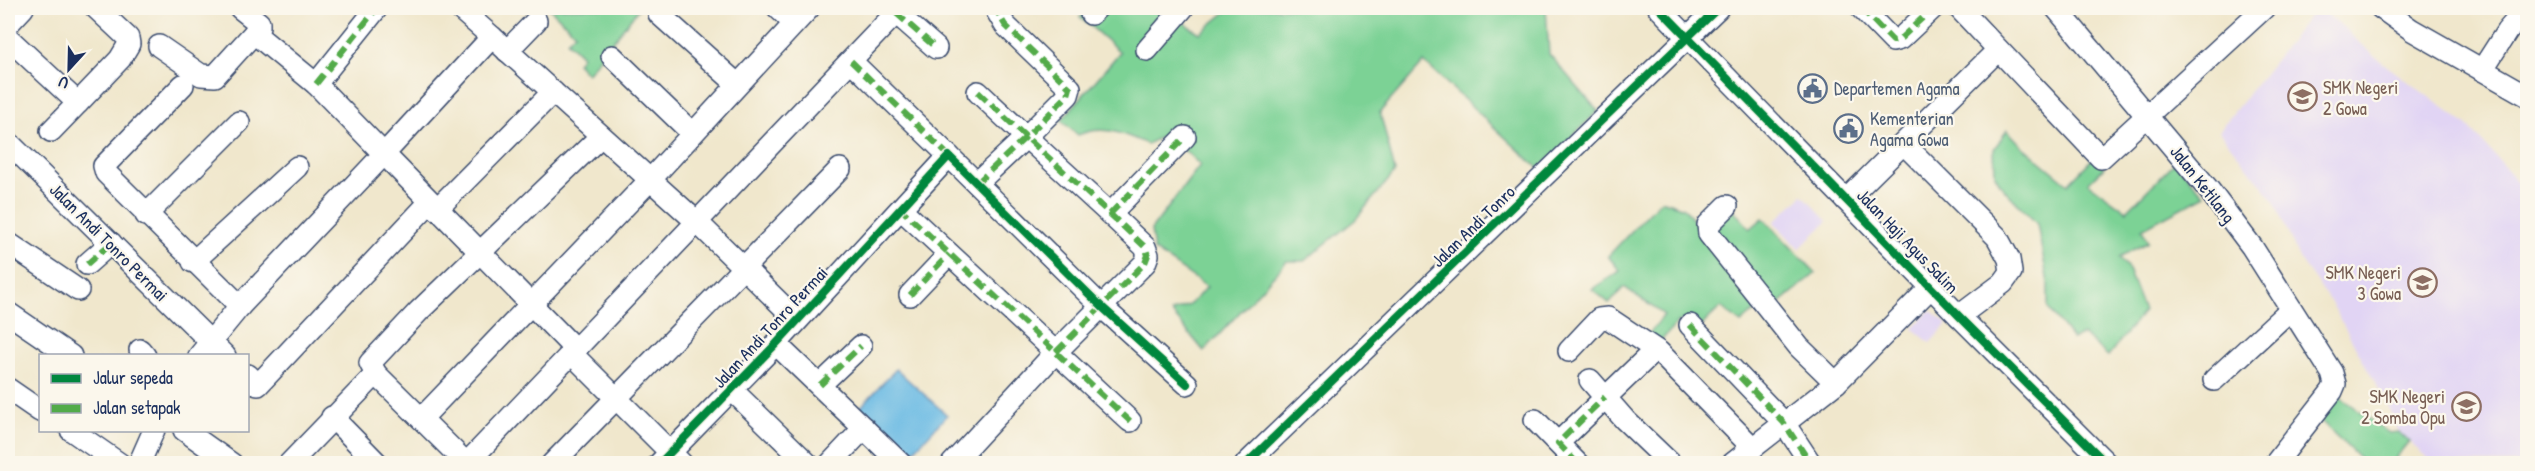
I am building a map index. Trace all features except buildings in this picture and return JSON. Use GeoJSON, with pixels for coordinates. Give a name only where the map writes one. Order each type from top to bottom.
{"type":"FeatureCollection","features":[{"type":"Feature","properties":{"kind":"street"},"geometry":{"type":"LineString","coordinates":[[8,24],[23,8]]}},
{"type":"Feature","properties":{"kind":"street"},"geometry":{"type":"LineString","coordinates":[[51,131],[120,59],[129,44],[128,38],[96,8]]}},
{"type":"Feature","properties":{"kind":"street"},"geometry":{"type":"LineString","coordinates":[[159,46],[201,75],[215,76],[254,33],[259,23],[240,8]]}},
{"type":"Feature","properties":{"kind":"street"},"geometry":{"type":"LineString","coordinates":[[315,84],[377,8]]}},
{"type":"Feature","properties":{"kind":"street"},"geometry":{"type":"LineString","coordinates":[[459,8],[697,222],[797,320]]}},
{"type":"Feature","properties":{"kind":"street"},"geometry":{"type":"LineString","coordinates":[[778,8],[794,23]]}},
{"type":"Feature","properties":{"kind":"street"},"geometry":{"type":"LineString","coordinates":[[422,418],[650,180],[809,8]]}},
{"type":"Feature","properties":{"kind":"street"},"geometry":{"type":"LineString","coordinates":[[976,183],[1068,95],[1070,88],[1005,26],[995,8]]}},
{"type":"Feature","properties":{"kind":"street"},"geometry":{"type":"LineString","coordinates":[[1147,50],[1183,8]]}},
{"type":"Feature","properties":{"kind":"street","name":"Jalan Haji Agus Salim"},"geometry":{"type":"LineString","coordinates":[[1659,8],[1959,316],[2107,464]]}},
{"type":"Feature","properties":{"kind":"street","name":"Jalan Andi Tonro"},"geometry":{"type":"LineString","coordinates":[[1246,464],[1718,8]]}},
{"type":"Feature","properties":{"kind":"street"},"geometry":{"type":"LineString","coordinates":[[1861,8],[1893,41],[1900,39],[1933,8]]}},
{"type":"Feature","properties":{"kind":"street"},"geometry":{"type":"LineString","coordinates":[[1959,8],[2099,158],[2105,156],[2264,8]]}},
{"type":"Feature","properties":{"kind":"street","name":"Jalan Ketilang"},"geometry":{"type":"LineString","coordinates":[[2056,8],[2148,116],[2238,228],[2332,373],[2335,384],[2332,391],[2275,464]]}},
{"type":"Feature","properties":{"kind":"street"},"geometry":{"type":"LineString","coordinates":[[2482,70],[2507,31],[2527,8]]}},
{"type":"Feature","properties":{"kind":"street"},"geometry":{"type":"LineString","coordinates":[[601,136],[373,360],[370,366],[467,463],[573,348],[851,61],[893,10],[936,48]]}},
{"type":"Feature","properties":{"kind":"street"},"geometry":{"type":"LineString","coordinates":[[2392,11],[2482,70],[2528,96]]}},
{"type":"Feature","properties":{"kind":"street"},"geometry":{"type":"LineString","coordinates":[[659,14],[737,84]]}},
{"type":"Feature","properties":{"kind":"street","name":"Jalan Andi Tonro Permai"},"geometry":{"type":"LineString","coordinates":[[8,142],[111,243],[211,351],[240,306],[384,154],[500,44],[536,21]]}},
{"type":"Feature","properties":{"kind":"street"},"geometry":{"type":"LineString","coordinates":[[254,33],[315,84],[620,394],[673,456],[698,464]]}},
{"type":"Feature","properties":{"kind":"street"},"geometry":{"type":"LineString","coordinates":[[8,38],[78,103]]}},
{"type":"Feature","properties":{"kind":"street"},"geometry":{"type":"LineString","coordinates":[[1846,200],[1905,145],[1998,50]]}},
{"type":"Feature","properties":{"kind":"street"},"geometry":{"type":"LineString","coordinates":[[612,56],[692,133]]}},
{"type":"Feature","properties":{"kind":"street"},"geometry":{"type":"LineString","coordinates":[[851,61],[1102,308],[1187,384]]}},
{"type":"Feature","properties":{"kind":"street"},"geometry":{"type":"LineString","coordinates":[[183,85],[104,166],[112,181],[240,306]]}},
{"type":"Feature","properties":{"kind":"street"},"geometry":{"type":"LineString","coordinates":[[251,386],[433,206],[553,92]]}},
{"type":"Feature","properties":{"kind":"street"},"geometry":{"type":"LineString","coordinates":[[952,464],[1056,352],[1145,263],[1148,255],[1145,247],[978,92]]}},
{"type":"Feature","properties":{"kind":"street"},"geometry":{"type":"LineString","coordinates":[[146,215],[239,122]]}},
{"type":"Feature","properties":{"kind":"street"},"geometry":{"type":"LineString","coordinates":[[1110,214],[1185,137]]}},
{"type":"Feature","properties":{"kind":"street"},"geometry":{"type":"LineString","coordinates":[[1905,145],[1997,237],[2009,259],[2011,272],[2003,283],[1959,316]]}},
{"type":"Feature","properties":{"kind":"street","name":"Jalan Andi Tonro Permai"},"geometry":{"type":"LineString","coordinates":[[673,456],[797,320],[902,210],[949,156]]}},
{"type":"Feature","properties":{"kind":"street"},"geometry":{"type":"LineString","coordinates":[[552,464],[840,169]]}},
{"type":"Feature","properties":{"kind":"street"},"geometry":{"type":"LineString","coordinates":[[193,262],[290,175]]}},
{"type":"Feature","properties":{"kind":"street"},"geometry":{"type":"LineString","coordinates":[[1727,206],[1708,225],[1708,234],[1799,347],[1836,383]]}},
{"type":"Feature","properties":{"kind":"street"},"geometry":{"type":"LineString","coordinates":[[902,210],[1130,421]]}},
{"type":"Feature","properties":{"kind":"street"},"geometry":{"type":"LineString","coordinates":[[8,243],[78,290]]}},
{"type":"Feature","properties":{"kind":"street"},"geometry":{"type":"LineString","coordinates":[[87,264],[111,243]]}},
{"type":"Feature","properties":{"kind":"street"},"geometry":{"type":"LineString","coordinates":[[910,295],[949,254]]}},
{"type":"Feature","properties":{"kind":"street"},"geometry":{"type":"LineString","coordinates":[[1732,464],[1836,383],[1932,286]]}},
{"type":"Feature","properties":{"kind":"street"},"geometry":{"type":"LineString","coordinates":[[2214,380],[2291,309]]}},
{"type":"Feature","properties":{"kind":"street"},"geometry":{"type":"LineString","coordinates":[[8,313],[68,354]]}},
{"type":"Feature","properties":{"kind":"street"},"geometry":{"type":"LineString","coordinates":[[1569,351],[1603,318],[1655,350],[1753,448]]}},
{"type":"Feature","properties":{"kind":"street"},"geometry":{"type":"LineString","coordinates":[[1690,325],[1784,423],[1811,464]]}},
{"type":"Feature","properties":{"kind":"street","name":"Jalan Andi Tonro Permai"},"geometry":{"type":"LineString","coordinates":[[776,344],[901,464]]}},
{"type":"Feature","properties":{"kind":"street"},"geometry":{"type":"LineString","coordinates":[[820,385],[861,346]]}},
{"type":"Feature","properties":{"kind":"street"},"geometry":{"type":"LineString","coordinates":[[1558,443],[1655,350]]}},
{"type":"Feature","properties":{"kind":"street"},"geometry":{"type":"LineString","coordinates":[[289,464],[376,374]]}},
{"type":"Feature","properties":{"kind":"street"},"geometry":{"type":"LineString","coordinates":[[1590,380],[1625,420],[1671,464]]}},
{"type":"Feature","properties":{"kind":"street"},"geometry":{"type":"LineString","coordinates":[[8,389],[39,410]]}},
{"type":"Feature","properties":{"kind":"street"},"geometry":{"type":"LineString","coordinates":[[732,390],[808,464]]}},
{"type":"Feature","properties":{"kind":"street"},"geometry":{"type":"LineString","coordinates":[[332,417],[378,464]]}},
{"type":"Feature","properties":{"kind":"street"},"geometry":{"type":"LineString","coordinates":[[1535,420],[1578,464]]}},
{"type":"Feature","properties":{"kind":"street"},"geometry":{"type":"LineString","coordinates":[[830,464],[864,429]]}},
{"type":"Feature","properties":{"kind":"street"},"geometry":{"type":"LineString","coordinates":[[73,432],[120,464]]}},
{"type":"Feature","properties":{"kind":"street"},"geometry":{"type":"LineString","coordinates":[[139,464],[153,432]]}},
{"type":"Feature","properties":{"kind":"street"},"geometry":{"type":"LineString","coordinates":[[187,432],[232,464]]}},
{"type":"Feature","properties":{"kind":"shaded area","name":"SMK Negeri 3 Gowa"},"geometry":{"type":"Polygon","coordinates":[[[2316,8],[2320,8],[2383,63],[2468,126],[2512,175],[2527,197],[2527,463],[2432,463],[2399,432],[2388,406],[2332,304],[2300,260],[2273,199],[2219,131],[2316,8]]]}},
{"type":"Feature","properties":{"kind":"shaded area"},"geometry":{"type":"Polygon","coordinates":[[[1803,195],[1828,221],[1799,249],[1774,222],[1803,195]]]}},
{"type":"Feature","properties":{"kind":"shaded area"},"geometry":{"type":"Polygon","coordinates":[[[1930,310],[1947,324],[1930,343],[1913,329],[1930,310]]]}},
{"type":"Feature","properties":{"kind":"green space"},"geometry":{"type":"Polygon","coordinates":[[[549,8],[639,8],[587,74],[577,63],[582,56],[567,41],[575,33],[549,8]]]}},
{"type":"Feature","properties":{"kind":"green space"},"geometry":{"type":"Polygon","coordinates":[[[1091,8],[1160,8],[1200,33],[1231,8],[1546,8],[1549,54],[1598,111],[1539,169],[1424,62],[1380,112],[1395,172],[1355,220],[1304,261],[1287,261],[1204,351],[1171,312],[1189,305],[1207,287],[1154,250],[1151,230],[1200,165],[1167,134],[1147,144],[1105,130],[1078,135],[1061,121],[1120,52],[1080,17],[1091,8]]]}},
{"type":"Feature","properties":{"kind":"green space"},"geometry":{"type":"Polygon","coordinates":[[[2007,130],[2023,147],[2068,184],[2093,158],[2104,167],[2088,183],[2127,211],[2175,162],[2205,195],[2142,229],[2148,242],[2119,257],[2127,267],[2144,311],[2108,356],[2083,335],[2072,339],[2048,308],[2048,283],[2037,224],[2003,188],[1995,175],[1994,149],[2007,130]]]}},
{"type":"Feature","properties":{"kind":"green space"},"geometry":{"type":"Polygon","coordinates":[[[1661,200],[1684,208],[1760,307],[1741,323],[1721,307],[1700,327],[1690,319],[1679,321],[1657,345],[1646,338],[1664,315],[1624,287],[1609,303],[1592,289],[1620,271],[1608,256],[1661,200]]]}},
{"type":"Feature","properties":{"kind":"green space"},"geometry":{"type":"Polygon","coordinates":[[[1733,209],[1750,229],[1763,218],[1816,273],[1775,307],[1712,230],[1733,209]]]}},
{"type":"Feature","properties":{"kind":"green space"},"geometry":{"type":"Polygon","coordinates":[[[2337,395],[2389,433],[2399,432],[2409,442],[2392,463],[2364,463],[2318,418],[2337,395]]]}},
{"type":"Feature","properties":{"kind":"water"},"geometry":{"type":"Polygon","coordinates":[[[896,369],[947,415],[908,457],[857,411],[896,369]]]}},
{"type":"Feature","properties":{"kind":"marked path"},"geometry":{"type":"LineString","coordinates":[[316,84],[377,8]]}},
{"type":"Feature","properties":{"kind":"marked path"},"geometry":{"type":"LineString","coordinates":[[978,92],[1026,137],[1068,95],[1070,88],[1005,25],[995,8]]}},
{"type":"Feature","properties":{"kind":"marked path"},"geometry":{"type":"LineString","coordinates":[[1861,8],[1893,41],[1900,39],[1933,8]]}},
{"type":"Feature","properties":{"kind":"marked path"},"geometry":{"type":"LineString","coordinates":[[896,13],[936,48]]}},
{"type":"Feature","properties":{"kind":"marked path"},"geometry":{"type":"LineString","coordinates":[[851,61],[949,156]]}},
{"type":"Feature","properties":{"kind":"marked path"},"geometry":{"type":"LineString","coordinates":[[977,183],[1026,137],[1145,247],[1148,255],[1145,263],[1056,352]]}},
{"type":"Feature","properties":{"kind":"marked path"},"geometry":{"type":"LineString","coordinates":[[1110,214],[1185,137]]}},
{"type":"Feature","properties":{"kind":"marked path"},"geometry":{"type":"LineString","coordinates":[[905,206],[902,210],[1130,421]]}},
{"type":"Feature","properties":{"kind":"marked path"},"geometry":{"type":"LineString","coordinates":[[87,264],[111,243]]}},
{"type":"Feature","properties":{"kind":"marked path"},"geometry":{"type":"LineString","coordinates":[[910,295],[949,254]]}},
{"type":"Feature","properties":{"kind":"marked path"},"geometry":{"type":"LineString","coordinates":[[1690,325],[1784,423],[1811,464]]}},
{"type":"Feature","properties":{"kind":"marked path"},"geometry":{"type":"LineString","coordinates":[[820,385],[861,346]]}},
{"type":"Feature","properties":{"kind":"marked path"},"geometry":{"type":"LineString","coordinates":[[1578,464],[1558,443],[1605,397]]}},
{"type":"Feature","properties":{"kind":"cycle path"},"geometry":{"type":"LineString","coordinates":[[1659,8],[1959,316],[2107,464]]}},
{"type":"Feature","properties":{"kind":"cycle path"},"geometry":{"type":"LineString","coordinates":[[1246,464],[1718,8]]}},
{"type":"Feature","properties":{"kind":"cycle path"},"geometry":{"type":"LineString","coordinates":[[659,464],[776,344],[949,156],[1102,307],[1187,384]]}},
{"type":"Feature","properties":{"kind":"place","name":"Departemen Agama"},"geometry":{"type":"Point","coordinates":[1813,88]}},
{"type":"Feature","properties":{"kind":"place","name":"SMK Negeri 2 Gowa"},"geometry":{"type":"Point","coordinates":[2302,97]}},
{"type":"Feature","properties":{"kind":"place","name":"Kementerian Agama Gowa"},"geometry":{"type":"Point","coordinates":[1849,128]}},
{"type":"Feature","properties":{"kind":"place","name":"SMK Negeri 3 Gowa"},"geometry":{"type":"Point","coordinates":[2422,282]}},
{"type":"Feature","properties":{"kind":"place","name":"SMK Negeri 2 Somba Opu"},"geometry":{"type":"Point","coordinates":[2466,406]}}]}
